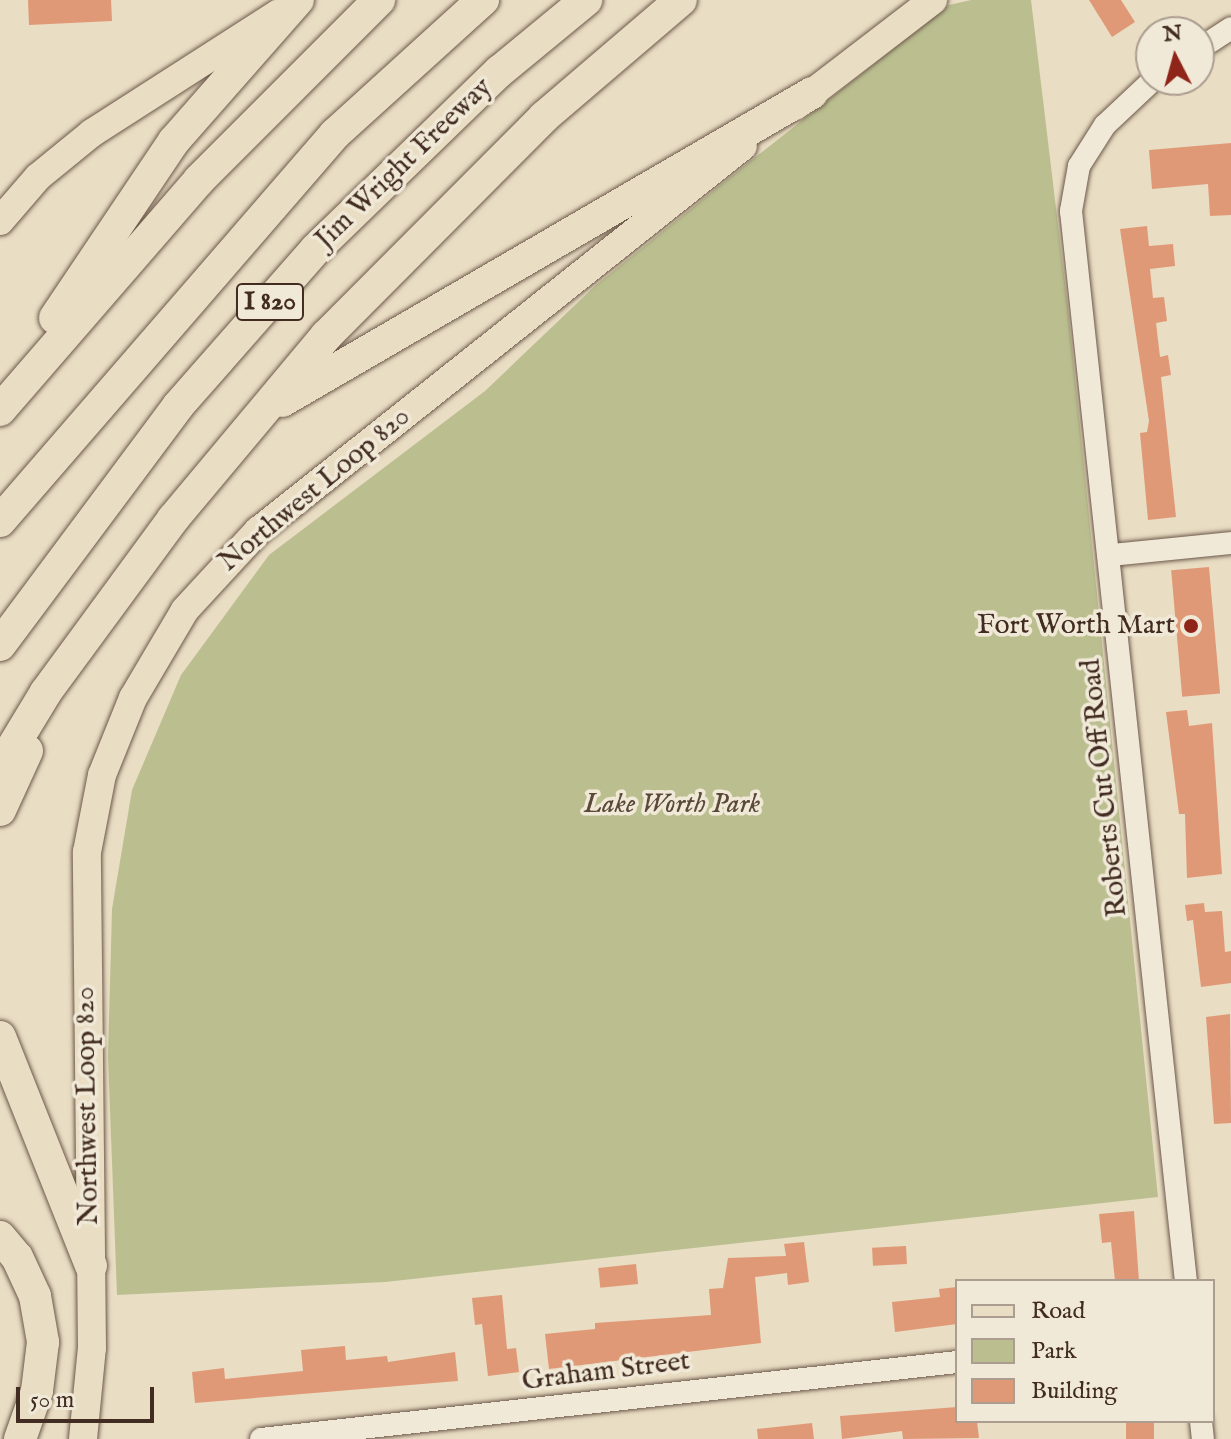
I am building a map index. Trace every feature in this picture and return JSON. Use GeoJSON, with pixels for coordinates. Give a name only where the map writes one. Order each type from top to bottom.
{"type":"FeatureCollection","features":[{"type":"Feature","properties":{"kind":"highway"},"geometry":{"type":"LineString","coordinates":[[0,403],[167,150],[296,0]]}},
{"type":"Feature","properties":{"kind":"highway"},"geometry":{"type":"LineString","coordinates":[[0,410],[199,180],[379,0]]}},
{"type":"Feature","properties":{"kind":"highway","name":"I 820"},"geometry":{"type":"LineString","coordinates":[[0,521],[335,134],[483,0]]}},
{"type":"Feature","properties":{"kind":"highway","name":"Jim Wright Freeway"},"geometry":{"type":"LineString","coordinates":[[0,645],[178,406],[316,249],[500,71],[586,0]]}},
{"type":"Feature","properties":{"kind":"highway"},"geometry":{"type":"LineString","coordinates":[[0,768],[46,692],[173,519],[258,415],[446,211],[544,117],[681,0]]}},
{"type":"Feature","properties":{"kind":"highway"},"geometry":{"type":"LineString","coordinates":[[258,415],[812,93]]}},
{"type":"Feature","properties":{"kind":"highway"},"geometry":{"type":"LineString","coordinates":[[0,810],[33,739],[46,692]]}},
{"type":"Feature","properties":{"kind":"highway"},"geometry":{"type":"LineString","coordinates":[[0,1037],[91,1266]]}},
{"type":"Feature","properties":{"kind":"highway"},"geometry":{"type":"LineString","coordinates":[[0,1237],[17,1257],[35,1296],[43,1342],[37,1391],[20,1439]]}},
{"type":"Feature","properties":{"kind":"main road"},"geometry":{"type":"LineString","coordinates":[[0,221],[38,177],[92,133],[296,0]]}},
{"type":"Feature","properties":{"kind":"main road","name":"Northwest Loop 820"},"geometry":{"type":"LineString","coordinates":[[83,1439],[92,1359],[87,852],[93,808],[117,734],[165,640],[206,583],[258,531],[933,0]]}},
{"type":"Feature","properties":{"kind":"street","name":"Roberts Cut Off Road"},"geometry":{"type":"LineString","coordinates":[[1135,95],[1120,108],[1086,155],[1071,211],[1111,555],[1186,1279]]}},
{"type":"Feature","properties":{"kind":"street"},"geometry":{"type":"LineString","coordinates":[[1111,555],[1231,543]]}},
{"type":"Feature","properties":{"kind":"street","name":"Graham Street"},"geometry":{"type":"LineString","coordinates":[[261,1439],[442,1430],[955,1362]]}},
{"type":"Feature","properties":{"kind":"green space","name":"Lake Worth Park"},"geometry":{"type":"Polygon","coordinates":[[[971,0],[1031,0],[1068,308],[1158,1197],[385,1282],[117,1295],[108,1056],[112,909],[132,790],[181,675],[269,555],[485,391],[596,285],[748,163],[949,5],[971,0]]]}},
{"type":"Feature","properties":{"kind":"building"},"geometry":{"type":"Polygon","coordinates":[[[28,0],[111,0],[112,21],[29,25],[28,0]]]}},
{"type":"Feature","properties":{"kind":"building"},"geometry":{"type":"Polygon","coordinates":[[[1089,0],[1121,0],[1135,22],[1112,37],[1089,0]]]}},
{"type":"Feature","properties":{"kind":"building"},"geometry":{"type":"Polygon","coordinates":[[[1231,143],[1231,215],[1210,216],[1208,184],[1152,189],[1149,150],[1231,143]]]}},
{"type":"Feature","properties":{"kind":"building"},"geometry":{"type":"Polygon","coordinates":[[[1147,226],[1149,246],[1173,244],[1175,266],[1150,269],[1153,298],[1164,297],[1167,321],[1156,323],[1160,357],[1168,355],[1171,375],[1161,377],[1176,517],[1148,520],[1140,433],[1147,432],[1149,421],[1120,229],[1147,226]]]}},
{"type":"Feature","properties":{"kind":"building"},"geometry":{"type":"Polygon","coordinates":[[[1209,567],[1220,694],[1182,697],[1171,570],[1209,567]]]}},
{"type":"Feature","properties":{"kind":"building"},"geometry":{"type":"Polygon","coordinates":[[[1187,710],[1189,726],[1212,723],[1222,874],[1187,878],[1185,814],[1179,814],[1166,712],[1187,710]]]}},
{"type":"Feature","properties":{"kind":"building"},"geometry":{"type":"Polygon","coordinates":[[[1204,903],[1205,912],[1222,911],[1225,952],[1231,951],[1231,983],[1201,987],[1193,920],[1187,921],[1185,905],[1204,903]]]}},
{"type":"Feature","properties":{"kind":"building"},"geometry":{"type":"Polygon","coordinates":[[[1230,1014],[1231,1123],[1214,1124],[1206,1017],[1230,1014]]]}},
{"type":"Feature","properties":{"kind":"building"},"geometry":{"type":"Polygon","coordinates":[[[1134,1211],[1139,1279],[1115,1279],[1111,1242],[1102,1243],[1099,1214],[1134,1211]]]}},
{"type":"Feature","properties":{"kind":"building"},"geometry":{"type":"Polygon","coordinates":[[[804,1242],[809,1282],[788,1285],[787,1273],[755,1277],[761,1343],[549,1369],[545,1334],[595,1329],[595,1323],[711,1315],[709,1289],[723,1288],[728,1258],[786,1256],[784,1244],[804,1242]]]}},
{"type":"Feature","properties":{"kind":"building"},"geometry":{"type":"Polygon","coordinates":[[[906,1246],[907,1264],[873,1266],[872,1248],[906,1246]]]}},
{"type":"Feature","properties":{"kind":"building"},"geometry":{"type":"Polygon","coordinates":[[[636,1264],[638,1284],[600,1288],[598,1268],[636,1264]]]}},
{"type":"Feature","properties":{"kind":"building"},"geometry":{"type":"Polygon","coordinates":[[[955,1287],[955,1324],[895,1332],[892,1302],[940,1297],[939,1289],[955,1287]]]}},
{"type":"Feature","properties":{"kind":"building"},"geometry":{"type":"Polygon","coordinates":[[[502,1295],[507,1349],[516,1348],[519,1372],[488,1376],[482,1324],[475,1325],[472,1298],[502,1295]]]}},
{"type":"Feature","properties":{"kind":"building"},"geometry":{"type":"Polygon","coordinates":[[[345,1346],[346,1360],[387,1356],[388,1362],[455,1352],[458,1381],[195,1403],[192,1372],[224,1368],[225,1379],[303,1371],[301,1350],[345,1346]]]}},
{"type":"Feature","properties":{"kind":"building"},"geometry":{"type":"Polygon","coordinates":[[[955,1407],[955,1423],[977,1423],[979,1438],[903,1439],[902,1431],[842,1439],[840,1416],[955,1407]]]}},
{"type":"Feature","properties":{"kind":"building"},"geometry":{"type":"Polygon","coordinates":[[[812,1423],[814,1439],[758,1439],[757,1429],[812,1423]]]}},
{"type":"Feature","properties":{"kind":"building"},"geometry":{"type":"Polygon","coordinates":[[[1126,1423],[1154,1423],[1154,1439],[1126,1439],[1126,1423]]]}},
{"type":"Feature","properties":{"kind":"place","name":"Fort Worth Mart"},"geometry":{"type":"Point","coordinates":[1191,626]}}]}
